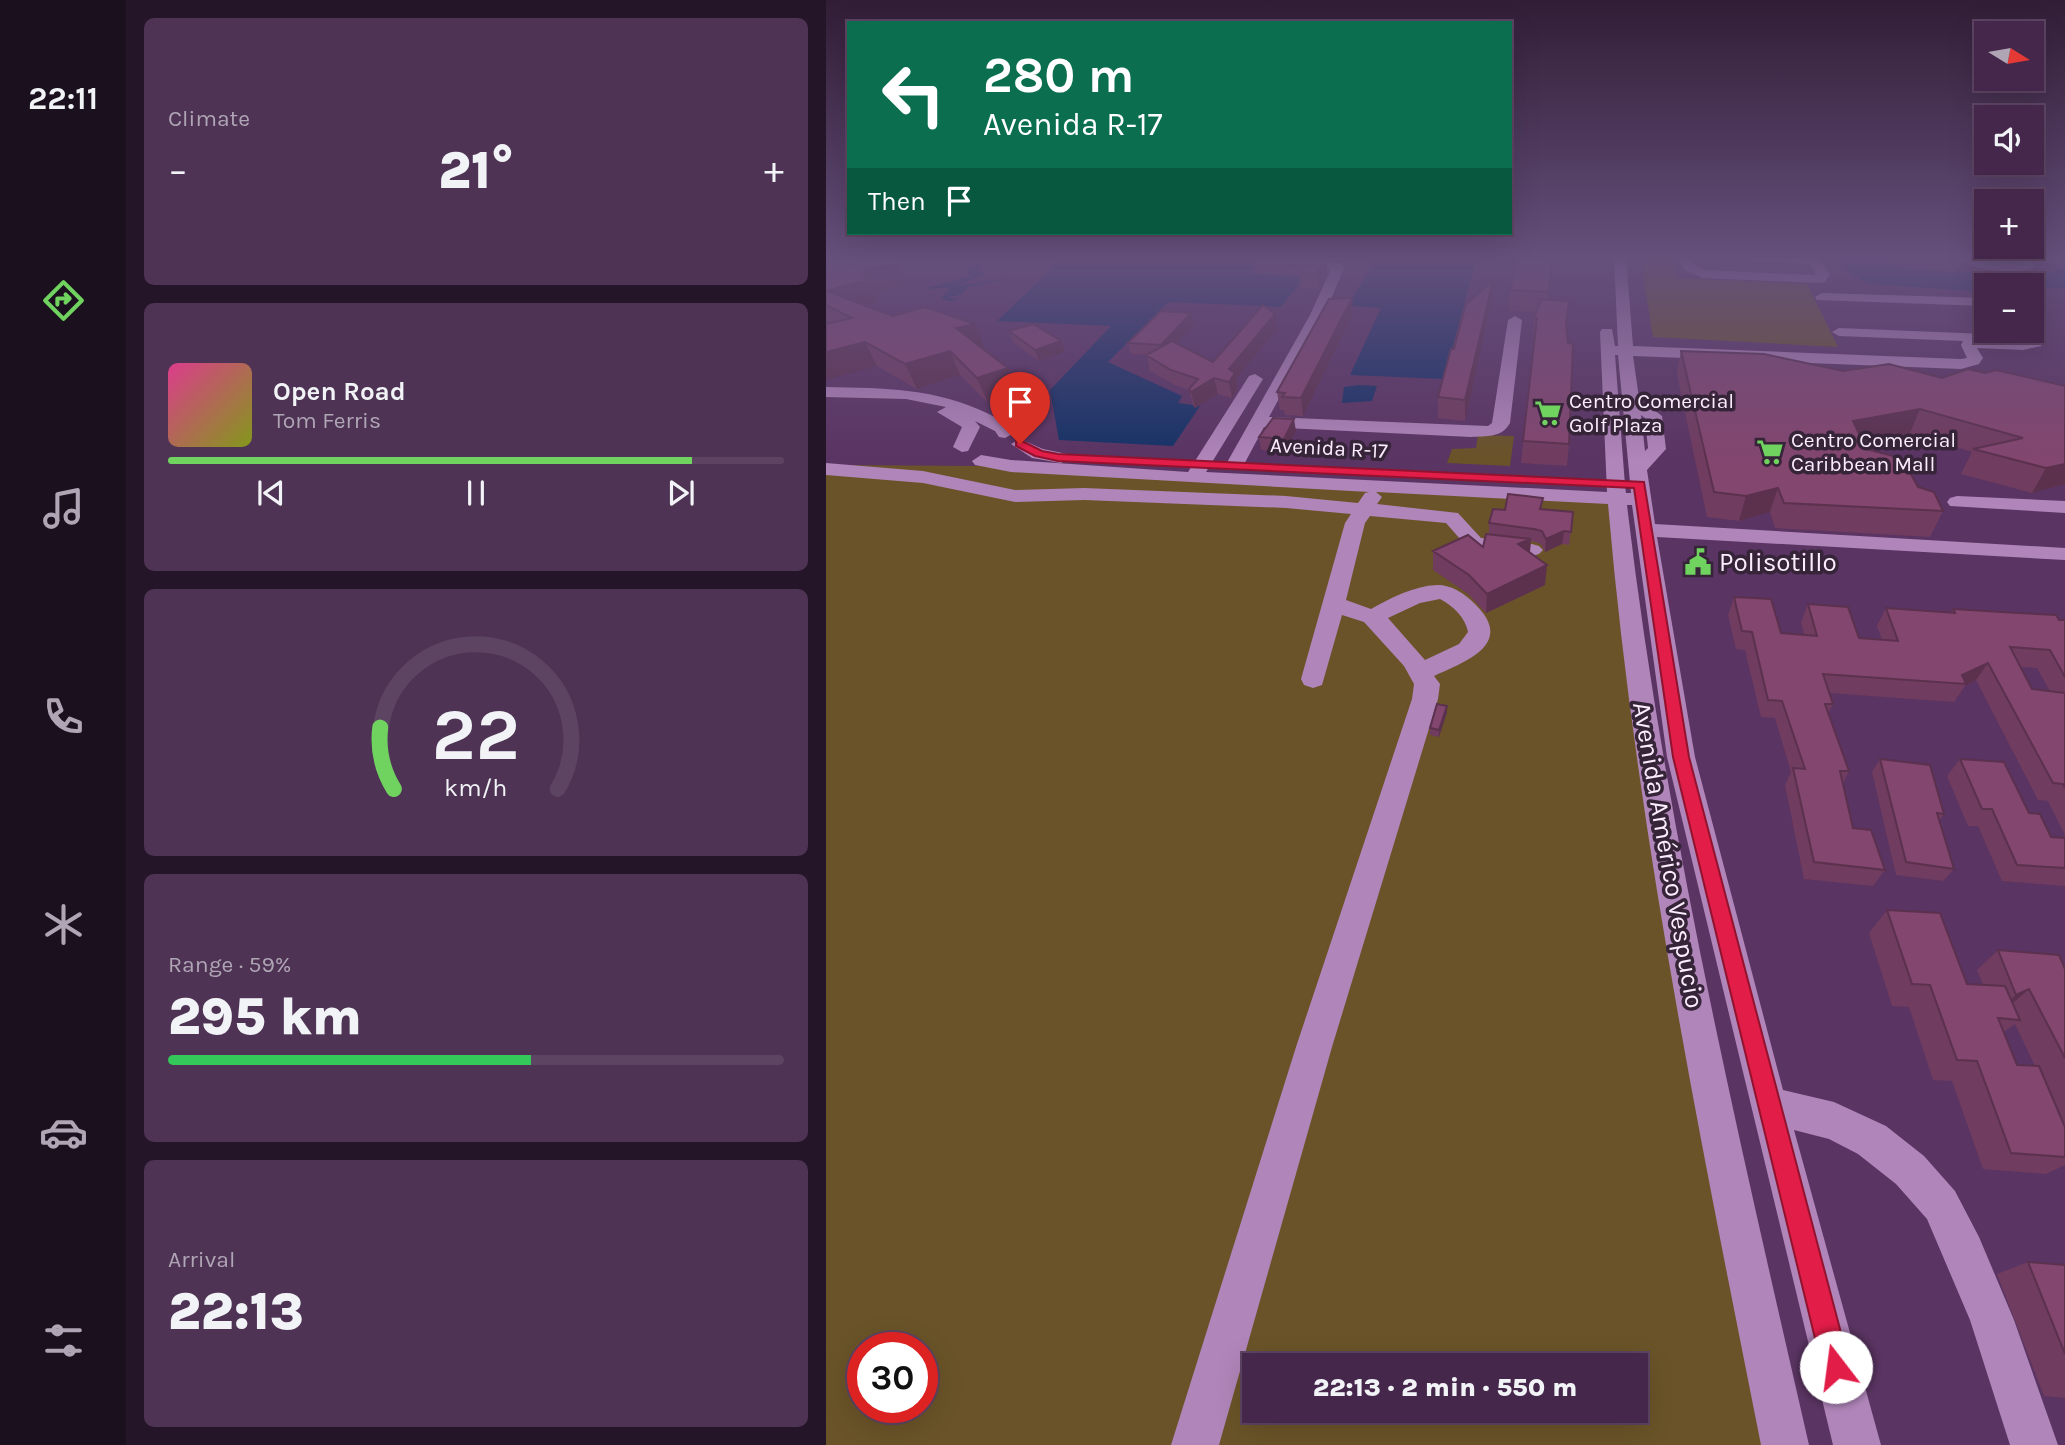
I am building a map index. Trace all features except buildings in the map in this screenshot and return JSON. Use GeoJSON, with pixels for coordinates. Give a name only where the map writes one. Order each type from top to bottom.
{"type":"FeatureCollection","features":[{"type":"Feature","properties":{"kind":"street"},"geometry":{"type":"LineString","coordinates":[[1234,466],[1312,324]]}},
{"type":"Feature","properties":{"kind":"street"},"geometry":{"type":"LineString","coordinates":[[1260,422],[1491,431],[1499,427],[1500,423],[1514,324]]}},
{"type":"Feature","properties":{"kind":"street","name":"Avenida Américo Vespucio"},"geometry":{"type":"LineString","coordinates":[[1613,324],[1630,487],[1648,758],[1706,1069],[1785,1445]]}},
{"type":"Feature","properties":{"kind":"street","name":"Avenida Américo Vespucio"},"geometry":{"type":"LineString","coordinates":[[1617,324],[1616,351],[1630,400],[1630,487],[1645,530],[1681,757],[1857,1445]]}},
{"type":"Feature","properties":{"kind":"street"},"geometry":{"type":"LineString","coordinates":[[1836,324],[1853,360]]}},
{"type":"Feature","properties":{"kind":"street"},"geometry":{"type":"LineString","coordinates":[[1842,337],[1974,336]]}},
{"type":"Feature","properties":{"kind":"street"},"geometry":{"type":"LineString","coordinates":[[1616,351],[1961,364],[1974,361],[1975,358],[1964,349],[1972,343],[2022,346],[2036,343]]}},
{"type":"Feature","properties":{"kind":"street"},"geometry":{"type":"LineString","coordinates":[[826,405],[940,410]]}},
{"type":"Feature","properties":{"kind":"street"},"geometry":{"type":"LineString","coordinates":[[961,447],[984,435],[1012,438],[1002,457],[981,461]]}},
{"type":"Feature","properties":{"kind":"street","name":"Avenida R-17"},"geometry":{"type":"LineString","coordinates":[[1012,438],[1054,463]]}},
{"type":"Feature","properties":{"kind":"street","name":"Avenida R-17"},"geometry":{"type":"LineString","coordinates":[[961,447],[962,457],[981,461],[1366,481],[1630,487]]}},
{"type":"Feature","properties":{"kind":"street","name":"Avenida R-17"},"geometry":{"type":"LineString","coordinates":[[1197,471],[1234,466],[1366,481]]}},
{"type":"Feature","properties":{"kind":"street"},"geometry":{"type":"LineString","coordinates":[[826,469],[923,477],[1015,496],[1084,494],[1286,502],[1358,513],[1451,517],[1460,522],[1467,539],[1475,544],[1532,550]]}},
{"type":"Feature","properties":{"kind":"street"},"geometry":{"type":"LineString","coordinates":[[1313,679],[1366,481]]}},
{"type":"Feature","properties":{"kind":"street"},"geometry":{"type":"LineString","coordinates":[[1956,502],[2065,507]]}},
{"type":"Feature","properties":{"kind":"street"},"geometry":{"type":"LineString","coordinates":[[1645,530],[2065,554]]}},
{"type":"Feature","properties":{"kind":"street"},"geometry":{"type":"LineString","coordinates":[[1371,617],[1429,592],[1440,591],[1449,594],[1480,620],[1482,630],[1478,639],[1460,654],[1420,672]]}},
{"type":"Feature","properties":{"kind":"street"},"geometry":{"type":"LineString","coordinates":[[1195,1445],[1318,1034],[1425,699],[1427,684],[1383,626],[1371,617],[1334,604]]}},
{"type":"Feature","properties":{"kind":"lane"},"geometry":{"type":"LineString","coordinates":[[1941,324],[1964,349]]}},
{"type":"Feature","properties":{"kind":"lane"},"geometry":{"type":"LineString","coordinates":[[1842,337],[1964,349]]}},
{"type":"Feature","properties":{"kind":"lane"},"geometry":{"type":"LineString","coordinates":[[1197,471],[1255,379]]}},
{"type":"Feature","properties":{"kind":"lane"},"geometry":{"type":"LineString","coordinates":[[826,393],[883,394],[935,400],[973,413],[1003,428],[1012,438]]}},
{"type":"Feature","properties":{"kind":"lane"},"geometry":{"type":"LineString","coordinates":[[826,398],[870,398],[940,410],[965,420],[971,427],[961,447]]}},
{"type":"Feature","properties":{"kind":"lane"},"geometry":{"type":"LineString","coordinates":[[1768,1105],[1834,1121],[1872,1140],[1910,1170],[1941,1205],[1992,1320],[2034,1445]]}},
{"type":"Feature","properties":{"kind":"shaded area"},"geometry":{"type":"Polygon","coordinates":[[[1651,324],[1827,324],[1838,347],[1653,337],[1651,324]]]}},
{"type":"Feature","properties":{"kind":"shaded area"},"geometry":{"type":"Polygon","coordinates":[[[1478,435],[1514,436],[1510,466],[1447,463],[1452,449],[1476,448],[1478,435]]]}},
{"type":"Feature","properties":{"kind":"shaded area"},"geometry":{"type":"Polygon","coordinates":[[[826,465],[980,466],[1616,498],[1785,1445],[826,1445],[826,465]]]}},
{"type":"Feature","properties":{"kind":"water"},"geometry":{"type":"Polygon","coordinates":[[[1075,324],[1146,324],[1108,362],[1182,396],[1178,403],[1200,406],[1173,446],[1059,440],[1050,390],[1111,326],[1075,324]]]}},
{"type":"Feature","properties":{"kind":"water"},"geometry":{"type":"Polygon","coordinates":[[[1373,324],[1459,324],[1444,379],[1350,375],[1373,324]]]}},
{"type":"Feature","properties":{"kind":"water"},"geometry":{"type":"Polygon","coordinates":[[[1377,386],[1372,401],[1342,403],[1344,387],[1377,386]]]}},
{"type":"Feature","properties":{"kind":"place","name":"Centro Comercial Golf Plaza"},"geometry":{"type":"Point","coordinates":[1548,413]}},
{"type":"Feature","properties":{"kind":"place","name":"Centro Comercial Caribbean Mall"},"geometry":{"type":"Point","coordinates":[1770,452]}},
{"type":"Feature","properties":{"kind":"place","name":"Polisotillo"},"geometry":{"type":"Point","coordinates":[1698,562]}},
{"type":"Feature","properties":{"kind":"route"},"geometry":{"type":"LineString","coordinates":[[1020,444],[1038,454],[1058,457],[1640,485],[1681,757],[1836,1367]]}}]}
